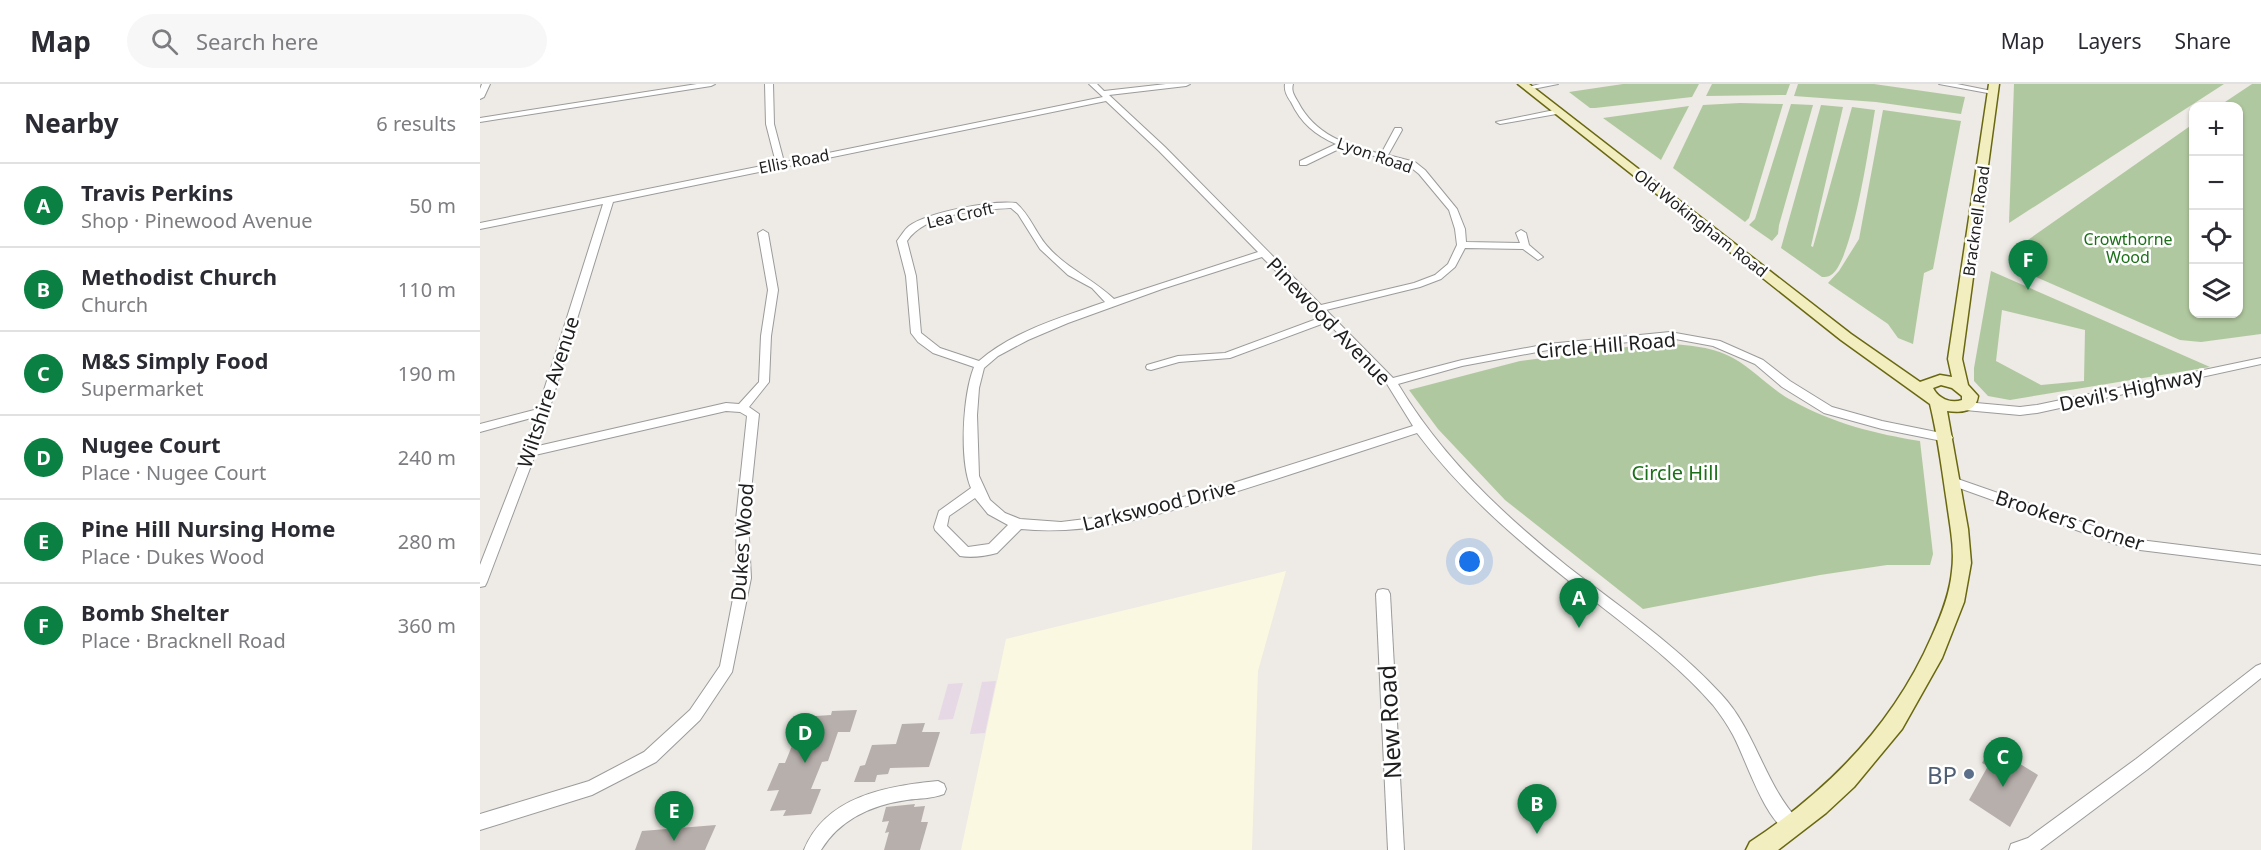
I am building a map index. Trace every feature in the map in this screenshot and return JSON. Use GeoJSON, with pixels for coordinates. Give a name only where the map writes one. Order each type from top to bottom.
{"type":"FeatureCollection","features":[{"type":"Feature","properties":{"kind":"main road","name":"Old Wokingham Road"},"geometry":{"type":"LineString","coordinates":[[1525,86],[1880,362],[1935,389]]}},
{"type":"Feature","properties":{"kind":"main road","name":"Bracknell Road"},"geometry":{"type":"LineString","coordinates":[[1963,399],[1955,359],[1994,88]]}},
{"type":"Feature","properties":{"kind":"main road","name":"Bracknell Road"},"geometry":{"type":"LineString","coordinates":[[1935,389],[1955,359]]}},
{"type":"Feature","properties":{"kind":"main road"},"geometry":{"type":"LineString","coordinates":[[1935,389],[1963,399]]}},
{"type":"Feature","properties":{"kind":"main road"},"geometry":{"type":"LineString","coordinates":[[1935,389],[1963,399]]}},
{"type":"Feature","properties":{"kind":"main road"},"geometry":{"type":"LineString","coordinates":[[1758,850],[1793,827],[1828,798],[1864,763],[1914,694],[1930,664],[1954,607],[1960,585],[1962,563],[1946,436],[1935,389]]}},
{"type":"Feature","properties":{"kind":"main road"},"geometry":{"type":"LineString","coordinates":[[1946,436],[1963,399]]}},
{"type":"Feature","properties":{"kind":"street"},"geometry":{"type":"LineString","coordinates":[[480,97],[486,84]]}},
{"type":"Feature","properties":{"kind":"street"},"geometry":{"type":"LineString","coordinates":[[480,120],[711,84]]}},
{"type":"Feature","properties":{"kind":"street"},"geometry":{"type":"LineString","coordinates":[[769,84],[770,124],[780,164]]}},
{"type":"Feature","properties":{"kind":"street","name":"Pinewood Avenue"},"geometry":{"type":"LineString","coordinates":[[1094,84],[1391,382],[1420,428],[1452,468],[1498,513],[1636,627],[1720,701],[1740,732],[1772,802],[1793,827]]}},
{"type":"Feature","properties":{"kind":"street","name":"Ellis Road"},"geometry":{"type":"LineString","coordinates":[[480,226],[1106,96],[1186,84]]}},
{"type":"Feature","properties":{"kind":"street","name":"Lyon Road"},"geometry":{"type":"LineString","coordinates":[[1289,84],[1288,90],[1302,117],[1311,127],[1341,145],[1412,164],[1422,172],[1453,209],[1460,229],[1462,246]]}},
{"type":"Feature","properties":{"kind":"street"},"geometry":{"type":"LineString","coordinates":[[1525,86],[1554,84]]}},
{"type":"Feature","properties":{"kind":"street"},"geometry":{"type":"LineString","coordinates":[[1943,84],[1994,88]]}},
{"type":"Feature","properties":{"kind":"street"},"geometry":{"type":"LineString","coordinates":[[1508,130],[1498,119],[1559,111]]}},
{"type":"Feature","properties":{"kind":"street"},"geometry":{"type":"LineString","coordinates":[[1384,155],[1398,130]]}},
{"type":"Feature","properties":{"kind":"street"},"geometry":{"type":"LineString","coordinates":[[1303,163],[1341,145]]}},
{"type":"Feature","properties":{"kind":"street","name":"Wiltshire Avenue"},"geometry":{"type":"LineString","coordinates":[[480,582],[530,452],[609,199]]}},
{"type":"Feature","properties":{"kind":"street","name":"Lea Croft"},"geometry":{"type":"LineString","coordinates":[[980,365],[938,352],[921,341],[916,333],[911,276],[902,241],[909,230],[925,221],[991,206],[1013,206],[1021,212],[1043,247],[1071,273],[1095,286],[1113,304]]}},
{"type":"Feature","properties":{"kind":"street"},"geometry":{"type":"LineString","coordinates":[[530,452],[726,407],[742,408],[764,382],[766,336],[773,291],[763,233]]}},
{"type":"Feature","properties":{"kind":"street"},"geometry":{"type":"LineString","coordinates":[[1521,233],[1525,246],[1538,257]]}},
{"type":"Feature","properties":{"kind":"street"},"geometry":{"type":"LineString","coordinates":[[1318,309],[1417,285],[1438,277],[1452,265],[1462,246],[1525,246]]}},
{"type":"Feature","properties":{"kind":"street"},"geometry":{"type":"LineString","coordinates":[[1018,524],[992,549],[965,552],[940,527],[943,514],[976,491],[972,477],[970,444],[975,382],[980,365],[996,352],[1051,325],[1151,289],[1264,253]]}},
{"type":"Feature","properties":{"kind":"street"},"geometry":{"type":"LineString","coordinates":[[1151,367],[1178,359],[1226,356],[1329,318]]}},
{"type":"Feature","properties":{"kind":"street","name":"Circle Hill Road"},"geometry":{"type":"LineString","coordinates":[[1391,382],[1461,363],[1548,347],[1670,336],[1716,343],[1759,362],[1786,384],[1828,410],[1882,425],[1946,436]]}},
{"type":"Feature","properties":{"kind":"street","name":"Devil's Highway"},"geometry":{"type":"LineString","coordinates":[[1963,399],[2001,409],[2020,411],[2037,409],[2261,361]]}},
{"type":"Feature","properties":{"kind":"street","name":"Dukes Wood"},"geometry":{"type":"LineString","coordinates":[[480,822],[592,787],[650,757],[695,715],[727,668],[744,578],[742,520],[753,414],[742,408]]}},
{"type":"Feature","properties":{"kind":"street"},"geometry":{"type":"LineString","coordinates":[[480,428],[541,412]]}},
{"type":"Feature","properties":{"kind":"street","name":"Larkswood Drive"},"geometry":{"type":"LineString","coordinates":[[976,491],[991,510],[1018,524],[1080,526],[1221,492],[1420,428]]}},
{"type":"Feature","properties":{"kind":"street","name":"Brookers Corner"},"geometry":{"type":"LineString","coordinates":[[1952,481],[2118,540],[2140,545],[2261,560]]}},
{"type":"Feature","properties":{"kind":"street","name":"New Road"},"geometry":{"type":"LineString","coordinates":[[1383,594],[1396,850]]}},
{"type":"Feature","properties":{"kind":"street"},"geometry":{"type":"LineString","coordinates":[[2028,848],[2142,764],[2261,670]]}},
{"type":"Feature","properties":{"kind":"street"},"geometry":{"type":"LineString","coordinates":[[812,850],[815,842],[843,814],[864,802],[886,795],[938,789]]}},
{"type":"Feature","properties":{"kind":"shaded area"},"geometry":{"type":"Polygon","coordinates":[[[1286,571],[1258,671],[1252,850],[961,850],[1006,639],[1286,571]]]}},
{"type":"Feature","properties":{"kind":"shaded area"},"geometry":{"type":"Polygon","coordinates":[[[996,681],[985,733],[970,734],[982,682],[996,681]]]}},
{"type":"Feature","properties":{"kind":"shaded area"},"geometry":{"type":"Polygon","coordinates":[[[963,683],[953,719],[938,720],[948,684],[963,683]]]}},
{"type":"Feature","properties":{"kind":"green space"},"geometry":{"type":"Polygon","coordinates":[[[1623,84],[1699,84],[1692,97],[1595,108],[1590,108],[1569,92],[1623,84]]]}},
{"type":"Feature","properties":{"kind":"green space"},"geometry":{"type":"Polygon","coordinates":[[[1712,84],[1790,84],[1786,95],[1706,96],[1712,84]]]}},
{"type":"Feature","properties":{"kind":"green space"},"geometry":{"type":"Polygon","coordinates":[[[1798,84],[1874,84],[1965,97],[1961,114],[1876,102],[1794,96],[1798,84]]]}},
{"type":"Feature","properties":{"kind":"green space","name":"Crowthorne Wood"},"geometry":{"type":"Polygon","coordinates":[[[2014,84],[2224,84],[2196,102],[2189,102],[2189,107],[2009,223],[2014,84]]]}},
{"type":"Feature","properties":{"kind":"green space","name":"Crowthorne Wood"},"geometry":{"type":"Polygon","coordinates":[[[2252,84],[2261,84],[2261,334],[2201,342],[2180,340],[2022,271],[2025,242],[2189,127],[2189,318],[2243,318],[2243,102],[2225,102],[2252,84]]]}},
{"type":"Feature","properties":{"kind":"green space"},"geometry":{"type":"Polygon","coordinates":[[[1783,104],[1749,218],[1745,222],[1673,168],[1703,105],[1783,104]]]}},
{"type":"Feature","properties":{"kind":"green space"},"geometry":{"type":"Polygon","coordinates":[[[1791,104],[1813,105],[1778,234],[1772,241],[1749,225],[1755,219],[1791,104]]]}},
{"type":"Feature","properties":{"kind":"green space"},"geometry":{"type":"Polygon","coordinates":[[[1821,105],[1843,107],[1811,246],[1813,247],[1852,107],[1875,110],[1865,172],[1853,225],[1839,265],[1828,277],[1822,277],[1781,248],[1821,105]]]}},
{"type":"Feature","properties":{"kind":"green space"},"geometry":{"type":"Polygon","coordinates":[[[1689,106],[1661,160],[1603,118],[1689,106]]]}},
{"type":"Feature","properties":{"kind":"green space"},"geometry":{"type":"Polygon","coordinates":[[[1883,110],[1961,121],[1933,269],[1924,273],[1913,344],[1898,338],[1888,324],[1828,283],[1839,271],[1859,239],[1883,110]]]}},
{"type":"Feature","properties":{"kind":"green space","name":"Crowthorne Wood"},"geometry":{"type":"Polygon","coordinates":[[[1991,271],[2210,367],[2010,400],[1988,396],[1974,381],[1974,368],[1991,271]],[[2002,310],[1996,361],[2041,385],[2084,381],[2085,330],[2002,310]]]}},
{"type":"Feature","properties":{"kind":"green space","name":"Circle Hill"},"geometry":{"type":"Polygon","coordinates":[[[1657,343],[1715,350],[1741,363],[1785,396],[1823,416],[1855,427],[1920,441],[1933,554],[1930,565],[1887,565],[1820,575],[1643,609],[1505,500],[1438,429],[1409,390],[1520,361],[1657,343]]]}},
{"type":"Feature","properties":{"kind":"building"},"geometry":{"type":"Polygon","coordinates":[[[857,710],[850,732],[838,732],[828,761],[822,762],[811,789],[821,789],[811,814],[783,816],[786,810],[770,811],[779,790],[767,791],[779,763],[785,763],[796,736],[809,735],[816,716],[831,715],[832,711],[857,710]]]}},
{"type":"Feature","properties":{"kind":"building"},"geometry":{"type":"Polygon","coordinates":[[[925,723],[922,732],[940,732],[929,767],[890,768],[888,774],[877,775],[875,782],[854,782],[860,766],[865,765],[872,745],[896,744],[902,724],[925,723]]]}},
{"type":"Feature","properties":{"kind":"building"},"geometry":{"type":"Polygon","coordinates":[[[1991,746],[2038,775],[2010,827],[1969,800],[1988,766],[1982,763],[1991,746]]]}},
{"type":"Feature","properties":{"kind":"building"},"geometry":{"type":"Polygon","coordinates":[[[915,804],[914,807],[925,806],[921,822],[928,822],[920,850],[884,850],[889,832],[885,833],[889,821],[882,822],[886,807],[915,804]]]}},
{"type":"Feature","properties":{"kind":"building"},"geometry":{"type":"Polygon","coordinates":[[[716,825],[705,850],[635,850],[642,831],[716,825]]]}},
{"type":"Feature","properties":{"kind":"place","name":"Bomb Shelter"},"geometry":{"type":"Point","coordinates":[2028,290]}},
{"type":"Feature","properties":{"kind":"place","name":"Travis Perkins"},"geometry":{"type":"Point","coordinates":[1579,628]}},
{"type":"Feature","properties":{"kind":"place","name":"Nugee Court"},"geometry":{"type":"Point","coordinates":[805,763]}},
{"type":"Feature","properties":{"kind":"place","name":"BP"},"geometry":{"type":"Point","coordinates":[1969,774]}},
{"type":"Feature","properties":{"kind":"place","name":"M&S Simply Food"},"geometry":{"type":"Point","coordinates":[2003,787]}},
{"type":"Feature","properties":{"kind":"place","name":"Methodist Church"},"geometry":{"type":"Point","coordinates":[1537,834]}},
{"type":"Feature","properties":{"kind":"place","name":"Pine Hill Nursing Home"},"geometry":{"type":"Point","coordinates":[674,841]}}]}
